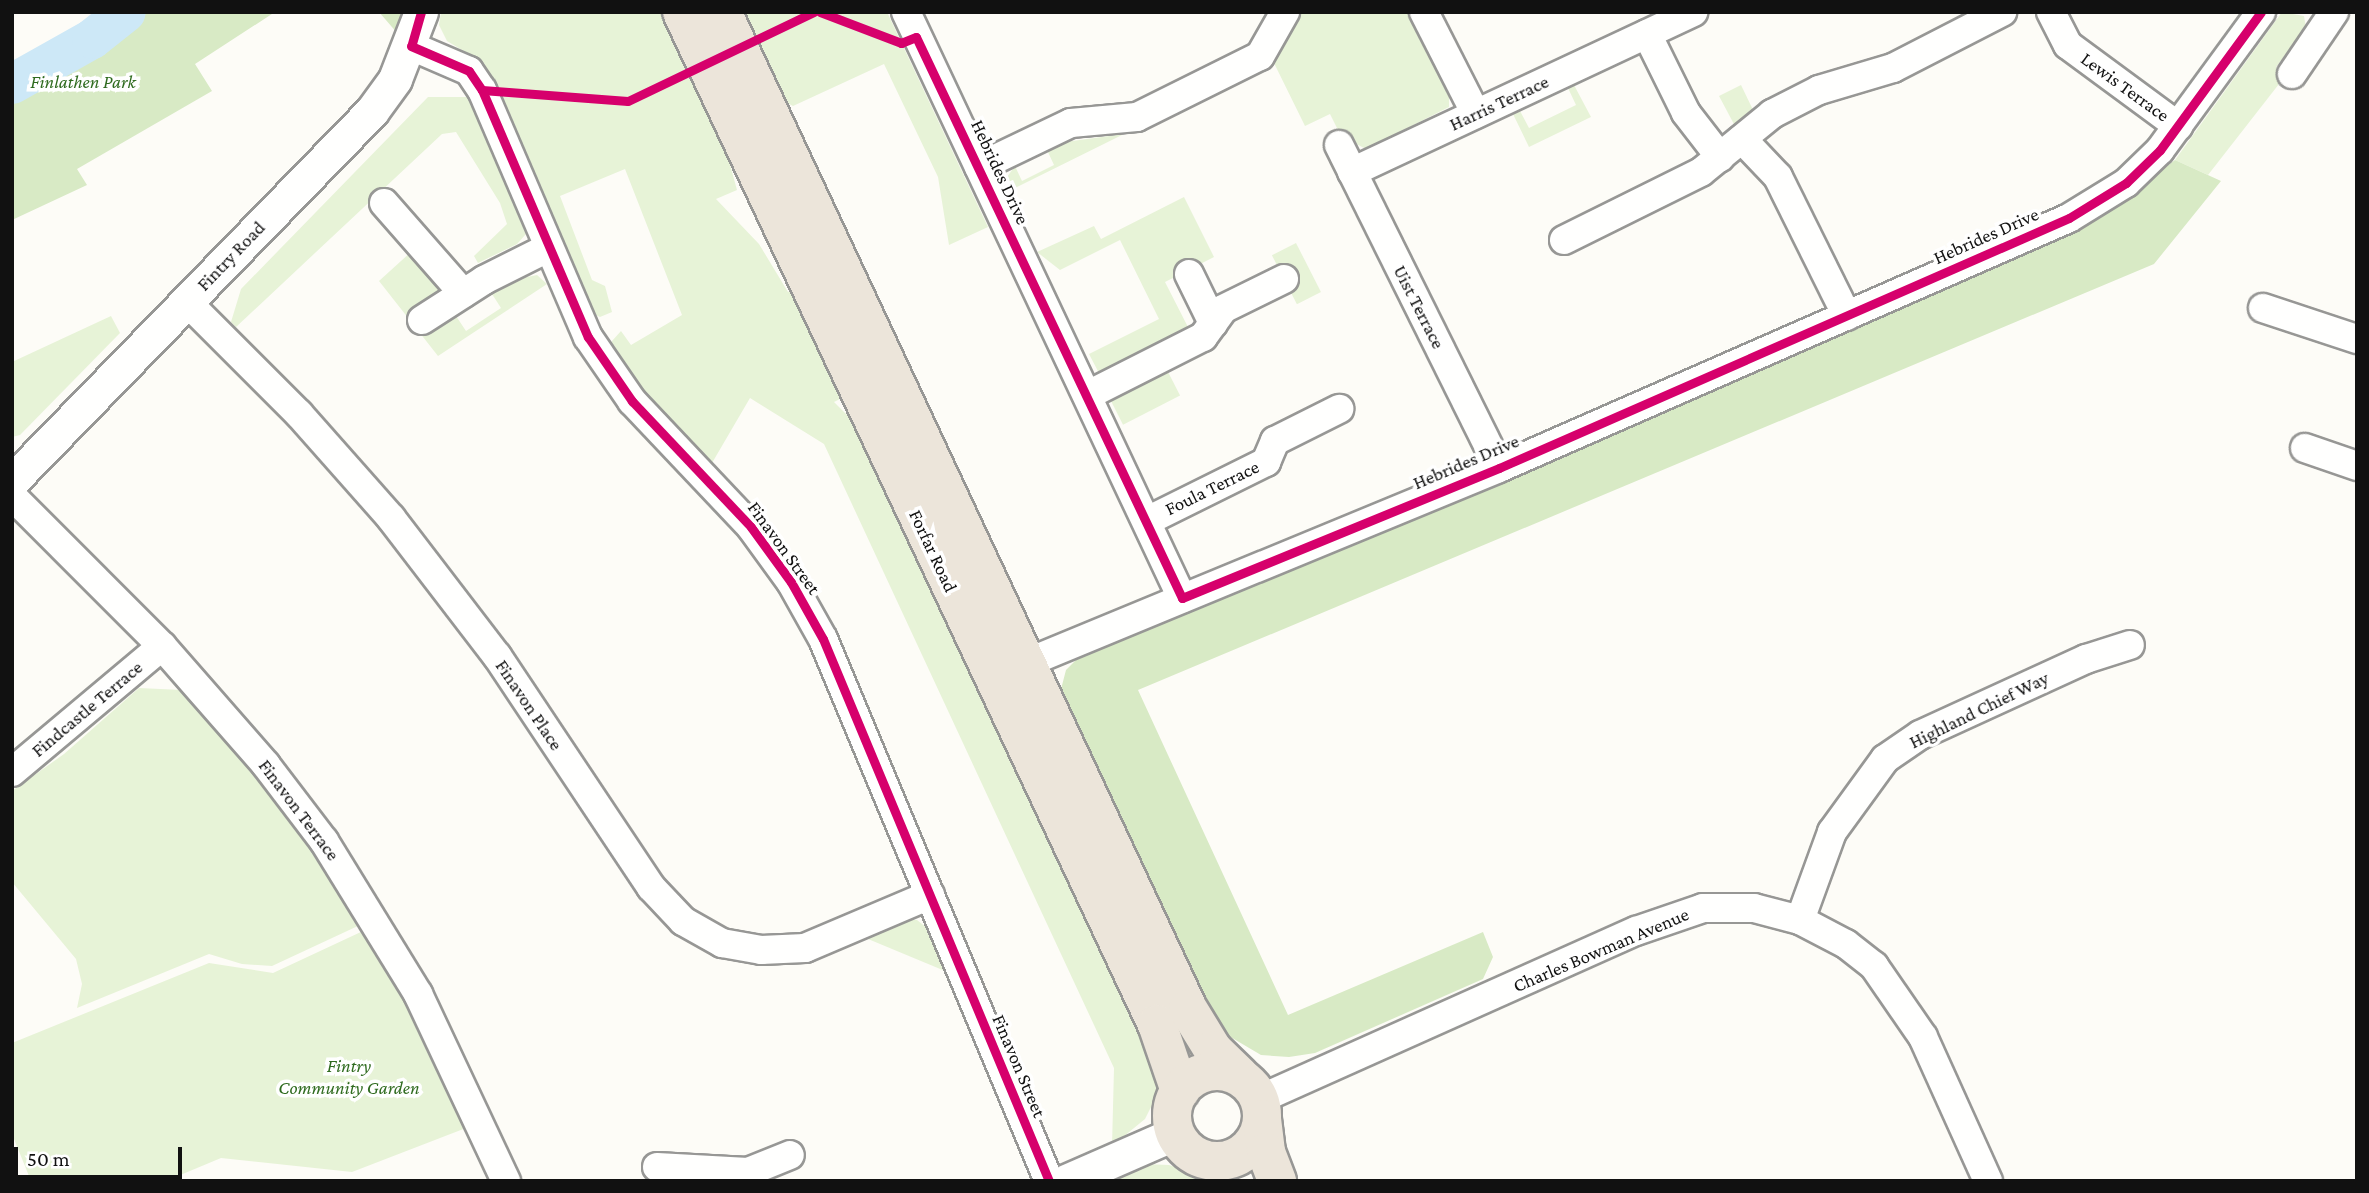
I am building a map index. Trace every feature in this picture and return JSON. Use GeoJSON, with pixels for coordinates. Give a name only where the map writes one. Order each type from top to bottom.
{"type":"FeatureCollection","features":[{"type":"Feature","properties":{"kind":"highway","name":"Forfar Road"},"geometry":{"type":"LineString","coordinates":[[682,12],[1157,1024],[1180,1091]]}},
{"type":"Feature","properties":{"kind":"highway","name":"Forfar Road"},"geometry":{"type":"LineString","coordinates":[[722,12],[934,457],[1024,664],[1188,1009],[1213,1050],[1254,1098]]}},
{"type":"Feature","properties":{"kind":"highway"},"geometry":{"type":"LineString","coordinates":[[1226,1181],[1186,1144],[1173,1108],[1180,1091],[1211,1071],[1254,1098],[1266,1152],[1278,1181]]}},
{"type":"Feature","properties":{"kind":"highway"},"geometry":{"type":"LineString","coordinates":[[1186,1144],[1221,1161],[1233,1158],[1253,1143],[1254,1098]]}},
{"type":"Feature","properties":{"kind":"street","name":"Fintry Road"},"geometry":{"type":"LineString","coordinates":[[12,481],[372,111],[396,79],[411,46],[421,12]]}},
{"type":"Feature","properties":{"kind":"street","name":"Hebrides Drive"},"geometry":{"type":"LineString","coordinates":[[906,12],[1149,520],[1182,598]]}},
{"type":"Feature","properties":{"kind":"street"},"geometry":{"type":"LineString","coordinates":[[979,167],[1071,123],[1137,117],[1260,56],[1285,12]]}},
{"type":"Feature","properties":{"kind":"street"},"geometry":{"type":"LineString","coordinates":[[1424,12],[1476,114]]}},
{"type":"Feature","properties":{"kind":"street"},"geometry":{"type":"LineString","coordinates":[[1564,240],[1701,172],[1772,114],[1819,90],[1893,68],[2002,12]]}},
{"type":"Feature","properties":{"kind":"street","name":"Lewis Terrace"},"geometry":{"type":"LineString","coordinates":[[2051,12],[2068,45],[2178,126]]}},
{"type":"Feature","properties":{"kind":"street","name":"Hebrides Drive"},"geometry":{"type":"LineString","coordinates":[[1024,664],[1499,468],[2069,218],[2126,183],[2178,126],[2261,12]]}},
{"type":"Feature","properties":{"kind":"street","name":"Harris Terrace"},"geometry":{"type":"LineString","coordinates":[[1352,172],[1476,114],[1649,26],[1689,13]]}},
{"type":"Feature","properties":{"kind":"street"},"geometry":{"type":"LineString","coordinates":[[2292,74],[2330,13]]}},
{"type":"Feature","properties":{"kind":"street"},"geometry":{"type":"LineString","coordinates":[[1649,26],[1686,113],[1720,157]]}},
{"type":"Feature","properties":{"kind":"street","name":"Finavon Street"},"geometry":{"type":"LineString","coordinates":[[411,46],[469,71],[476,81],[588,337],[632,401],[751,527],[791,582],[823,639],[1049,1181]]}},
{"type":"Feature","properties":{"kind":"street"},"geometry":{"type":"LineString","coordinates":[[1742,139],[1778,177],[1847,316]]}},
{"type":"Feature","properties":{"kind":"street","name":"Uist Terrace"},"geometry":{"type":"LineString","coordinates":[[1339,145],[1499,468]]}},
{"type":"Feature","properties":{"kind":"street"},"geometry":{"type":"LineString","coordinates":[[384,203],[463,293]]}},
{"type":"Feature","properties":{"kind":"street"},"geometry":{"type":"LineString","coordinates":[[422,320],[463,293],[548,248]]}},
{"type":"Feature","properties":{"kind":"street"},"geometry":{"type":"LineString","coordinates":[[1189,274],[1213,323]]}},
{"type":"Feature","properties":{"kind":"street"},"geometry":{"type":"LineString","coordinates":[[1087,395],[1203,337],[1223,309],[1284,279]]}},
{"type":"Feature","properties":{"kind":"street","name":"Finavon Place"},"geometry":{"type":"LineString","coordinates":[[187,302],[299,414],[391,519],[497,656],[651,887],[683,921],[722,943],[761,950],[805,948],[930,895]]}},
{"type":"Feature","properties":{"kind":"street"},"geometry":{"type":"LineString","coordinates":[[2263,308],[2357,339]]}},
{"type":"Feature","properties":{"kind":"street","name":"Foula Terrace"},"geometry":{"type":"LineString","coordinates":[[1149,520],[1266,462],[1275,442],[1339,409]]}},
{"type":"Feature","properties":{"kind":"street"},"geometry":{"type":"LineString","coordinates":[[2305,448],[2357,466]]}},
{"type":"Feature","properties":{"kind":"street","name":"Finavon Terrace"},"geometry":{"type":"LineString","coordinates":[[12,496],[162,646],[267,765],[376,920],[452,1060],[506,1181]]}},
{"type":"Feature","properties":{"kind":"street","name":"Highland Chief Way"},"geometry":{"type":"LineString","coordinates":[[1800,920],[1832,832],[1885,759],[1920,735],[2086,659],[2130,645]]}},
{"type":"Feature","properties":{"kind":"street","name":"Findcastle Terrace"},"geometry":{"type":"LineString","coordinates":[[12,772],[162,646]]}},
{"type":"Feature","properties":{"kind":"street","name":"Charles Bowman Avenue"},"geometry":{"type":"LineString","coordinates":[[1254,1098],[1636,931],[1703,908],[1754,908],[1800,920],[1846,944],[1874,966],[1898,994],[1947,1084],[1988,1181]]}},
{"type":"Feature","properties":{"kind":"street"},"geometry":{"type":"LineString","coordinates":[[1066,1181],[1186,1144]]}},
{"type":"Feature","properties":{"kind":"street"},"geometry":{"type":"LineString","coordinates":[[657,1167],[748,1172],[779,1166]]}},
{"type":"Feature","properties":{"kind":"green space","name":"Finlathen Park"},"geometry":{"type":"Polygon","coordinates":[[[126,12],[275,12],[195,64],[212,91],[77,169],[87,185],[12,220],[12,84],[92,39],[126,12]]]}},
{"type":"Feature","properties":{"kind":"green space"},"geometry":{"type":"Polygon","coordinates":[[[379,12],[405,12],[398,34],[379,12]]]}},
{"type":"Feature","properties":{"kind":"green space"},"geometry":{"type":"Polygon","coordinates":[[[441,12],[666,12],[721,132],[737,190],[716,199],[759,244],[788,292],[795,289],[844,397],[834,402],[851,419],[1152,1043],[1160,1089],[1145,1119],[1112,1146],[1114,1068],[824,444],[750,398],[712,463],[651,408],[613,357],[612,341],[621,331],[631,345],[682,315],[625,169],[560,196],[592,280],[605,286],[612,312],[600,317],[587,311],[498,91],[482,62],[447,41],[439,25],[441,12]]]}},
{"type":"Feature","properties":{"kind":"green space"},"geometry":{"type":"Polygon","coordinates":[[[743,12],[887,12],[988,227],[949,245],[938,177],[884,64],[793,106],[782,100],[743,12]]]}},
{"type":"Feature","properties":{"kind":"green space"},"geometry":{"type":"Polygon","coordinates":[[[1296,12],[1407,12],[1449,97],[1449,107],[1366,149],[1341,136],[1330,114],[1305,126],[1273,61],[1296,12]]]}},
{"type":"Feature","properties":{"kind":"green space"},"geometry":{"type":"Polygon","coordinates":[[[2282,12],[2304,16],[2306,28],[2276,67],[2286,75],[2208,175],[2175,160],[2282,12]]]}},
{"type":"Feature","properties":{"kind":"green space"},"geometry":{"type":"Polygon","coordinates":[[[1574,85],[1591,117],[1529,147],[1513,114],[1520,111],[1529,128],[1576,105],[1568,88],[1574,85]]]}},
{"type":"Feature","properties":{"kind":"green space"},"geometry":{"type":"Polygon","coordinates":[[[1741,85],[1755,114],[1736,128],[1719,96],[1741,85]]]}},
{"type":"Feature","properties":{"kind":"green space"},"geometry":{"type":"Polygon","coordinates":[[[428,97],[469,97],[526,234],[517,244],[478,263],[474,256],[507,224],[500,203],[456,132],[442,134],[236,327],[231,322],[241,289],[428,97]]]}},
{"type":"Feature","properties":{"kind":"green space"},"geometry":{"type":"Polygon","coordinates":[[[1124,134],[1013,189],[1007,177],[1015,166],[1022,181],[1054,165],[1047,150],[1065,142],[1124,134]]]}},
{"type":"Feature","properties":{"kind":"green space"},"geometry":{"type":"Polygon","coordinates":[[[2175,160],[2221,181],[2154,264],[1138,690],[1288,1015],[1483,932],[1493,957],[1483,979],[1315,1053],[1289,1057],[1261,1055],[1222,1032],[1060,693],[1066,670],[1083,653],[2113,206],[2175,160]]]}},
{"type":"Feature","properties":{"kind":"green space"},"geometry":{"type":"Polygon","coordinates":[[[1184,197],[1214,257],[1165,282],[1191,333],[1101,377],[1089,354],[1159,319],[1120,240],[1060,270],[1037,252],[1094,226],[1101,239],[1184,197]]]}},
{"type":"Feature","properties":{"kind":"green space"},"geometry":{"type":"Polygon","coordinates":[[[1296,243],[1321,292],[1297,304],[1272,255],[1296,243]]]}},
{"type":"Feature","properties":{"kind":"green space"},"geometry":{"type":"Polygon","coordinates":[[[412,251],[440,288],[437,296],[416,312],[430,333],[456,316],[466,331],[501,308],[492,294],[522,278],[537,275],[547,284],[438,356],[379,281],[412,251]]]}},
{"type":"Feature","properties":{"kind":"green space"},"geometry":{"type":"Polygon","coordinates":[[[111,316],[120,333],[20,435],[12,437],[12,362],[111,316]]]}},
{"type":"Feature","properties":{"kind":"green space"},"geometry":{"type":"Polygon","coordinates":[[[1166,368],[1180,396],[1123,425],[1109,397],[1166,368]]]}},
{"type":"Feature","properties":{"kind":"green space"},"geometry":{"type":"Polygon","coordinates":[[[139,688],[182,690],[260,781],[314,853],[360,925],[272,966],[242,964],[209,954],[77,1008],[82,984],[76,959],[12,882],[12,791],[64,754],[139,688]]]}},
{"type":"Feature","properties":{"kind":"green space"},"geometry":{"type":"Polygon","coordinates":[[[901,920],[917,920],[927,928],[945,971],[868,939],[865,934],[901,920]]]}},
{"type":"Feature","properties":{"kind":"green space","name":"Fintry Community Garden"},"geometry":{"type":"Polygon","coordinates":[[[363,931],[410,1009],[466,1128],[352,1172],[221,1158],[166,1181],[31,1181],[12,1134],[12,1043],[209,963],[273,973],[363,931]]]}},
{"type":"Feature","properties":{"kind":"green space"},"geometry":{"type":"Polygon","coordinates":[[[1143,1164],[1169,1165],[1200,1175],[1204,1181],[1102,1181],[1143,1164]]]}},
{"type":"Feature","properties":{"kind":"waterway"},"geometry":{"type":"LineString","coordinates":[[12,84],[92,39],[126,12]]}},
{"type":"Feature","properties":{"kind":"cycle path"},"geometry":{"type":"LineString","coordinates":[[421,12],[411,46],[469,71],[482,90],[588,337],[632,401],[751,527],[791,582],[823,639],[1049,1181]]}},
{"type":"Feature","properties":{"kind":"cycle path"},"geometry":{"type":"LineString","coordinates":[[482,90],[628,101],[814,12]]}},
{"type":"Feature","properties":{"kind":"cycle path"},"geometry":{"type":"LineString","coordinates":[[820,12],[901,43],[916,37],[1182,598],[1499,468],[2069,218],[2126,183],[2160,150],[2261,12]]}}]}
